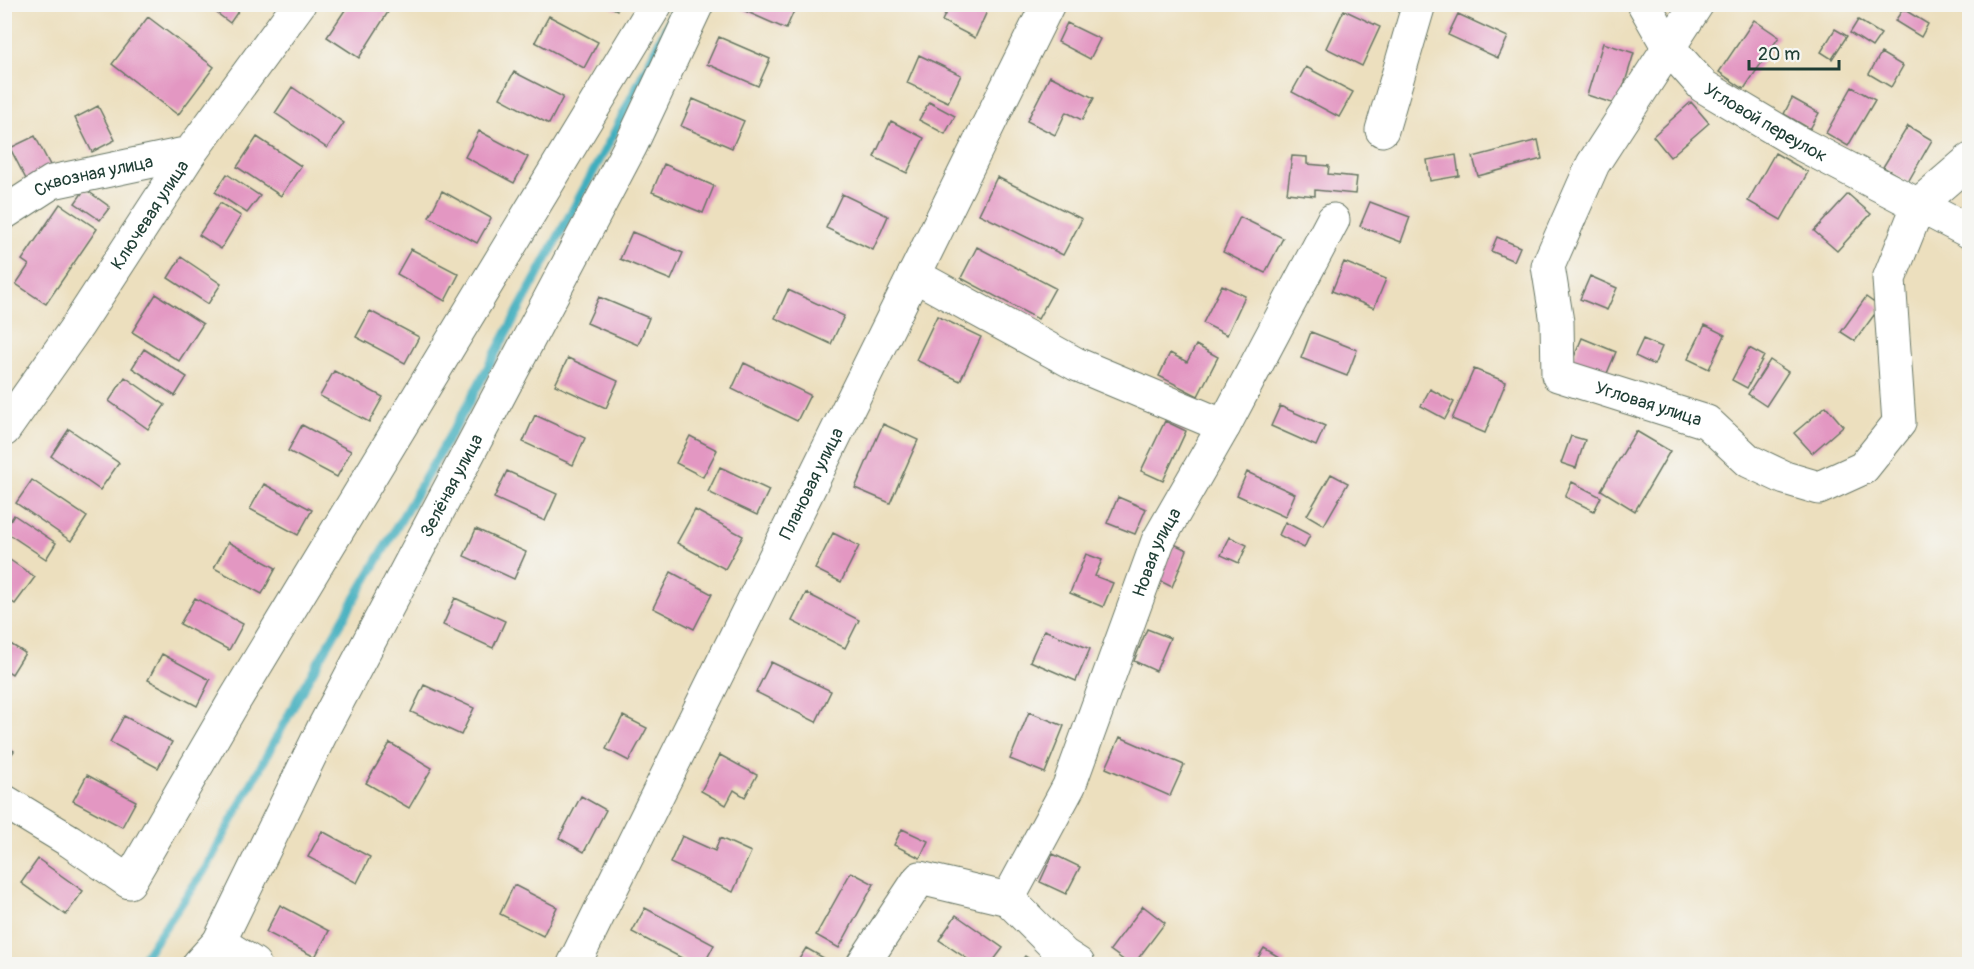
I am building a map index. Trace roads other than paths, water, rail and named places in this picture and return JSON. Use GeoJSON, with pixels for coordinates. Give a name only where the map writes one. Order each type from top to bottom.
{"type":"FeatureCollection","features":[{"type":"Feature","properties":{"kind":"street","name":"Ключевая улица"},"geometry":{"type":"LineString","coordinates":[[4,430],[78,325],[190,153],[299,4]]}},
{"type":"Feature","properties":{"kind":"street"},"geometry":{"type":"LineString","coordinates":[[4,801],[70,841],[129,882],[233,703],[656,4]]}},
{"type":"Feature","properties":{"kind":"street","name":"Зелёная улица"},"geometry":{"type":"LineString","coordinates":[[209,953],[324,727],[631,145],[697,4]]}},
{"type":"Feature","properties":{"kind":"street","name":"Плановая улица"},"geometry":{"type":"LineString","coordinates":[[574,964],[1048,4]]}},
{"type":"Feature","properties":{"kind":"street"},"geometry":{"type":"LineString","coordinates":[[1382,130],[1419,4]]}},
{"type":"Feature","properties":{"kind":"street","name":"Угловой переулок"},"geometry":{"type":"LineString","coordinates":[[1644,4],[1669,48],[1703,86],[1799,143],[1970,232]]}},
{"type":"Feature","properties":{"kind":"street"},"geometry":{"type":"LineString","coordinates":[[1669,48],[1697,4]]}},
{"type":"Feature","properties":{"kind":"street","name":"Угловая улица"},"geometry":{"type":"LineString","coordinates":[[1669,48],[1593,164],[1548,266],[1557,322],[1558,375],[1707,422],[1749,461],[1785,478],[1819,488],[1863,468],[1899,423],[1888,279],[1919,204]]}},
{"type":"Feature","properties":{"kind":"street","name":"Сквозная улица"},"geometry":{"type":"LineString","coordinates":[[4,213],[52,183],[190,153]]}},
{"type":"Feature","properties":{"kind":"street"},"geometry":{"type":"LineString","coordinates":[[1919,204],[1970,160]]}},
{"type":"Feature","properties":{"kind":"street","name":"Новая улица"},"geometry":{"type":"LineString","coordinates":[[1008,899],[1068,786],[1158,541],[1224,426],[1333,220]]}},
{"type":"Feature","properties":{"kind":"street"},"geometry":{"type":"LineString","coordinates":[[914,275],[1076,364],[1224,426]]}},
{"type":"Feature","properties":{"kind":"street"},"geometry":{"type":"LineString","coordinates":[[863,964],[920,878],[1008,899],[1064,955],[1078,964]]}},
{"type":"Feature","properties":{"kind":"street"},"geometry":{"type":"LineString","coordinates":[[209,953],[254,964]]}},
{"type":"Feature","properties":{"kind":"waterway"},"geometry":{"type":"LineString","coordinates":[[139,964],[206,868],[306,683],[466,408],[613,135],[678,4]]}}]}
